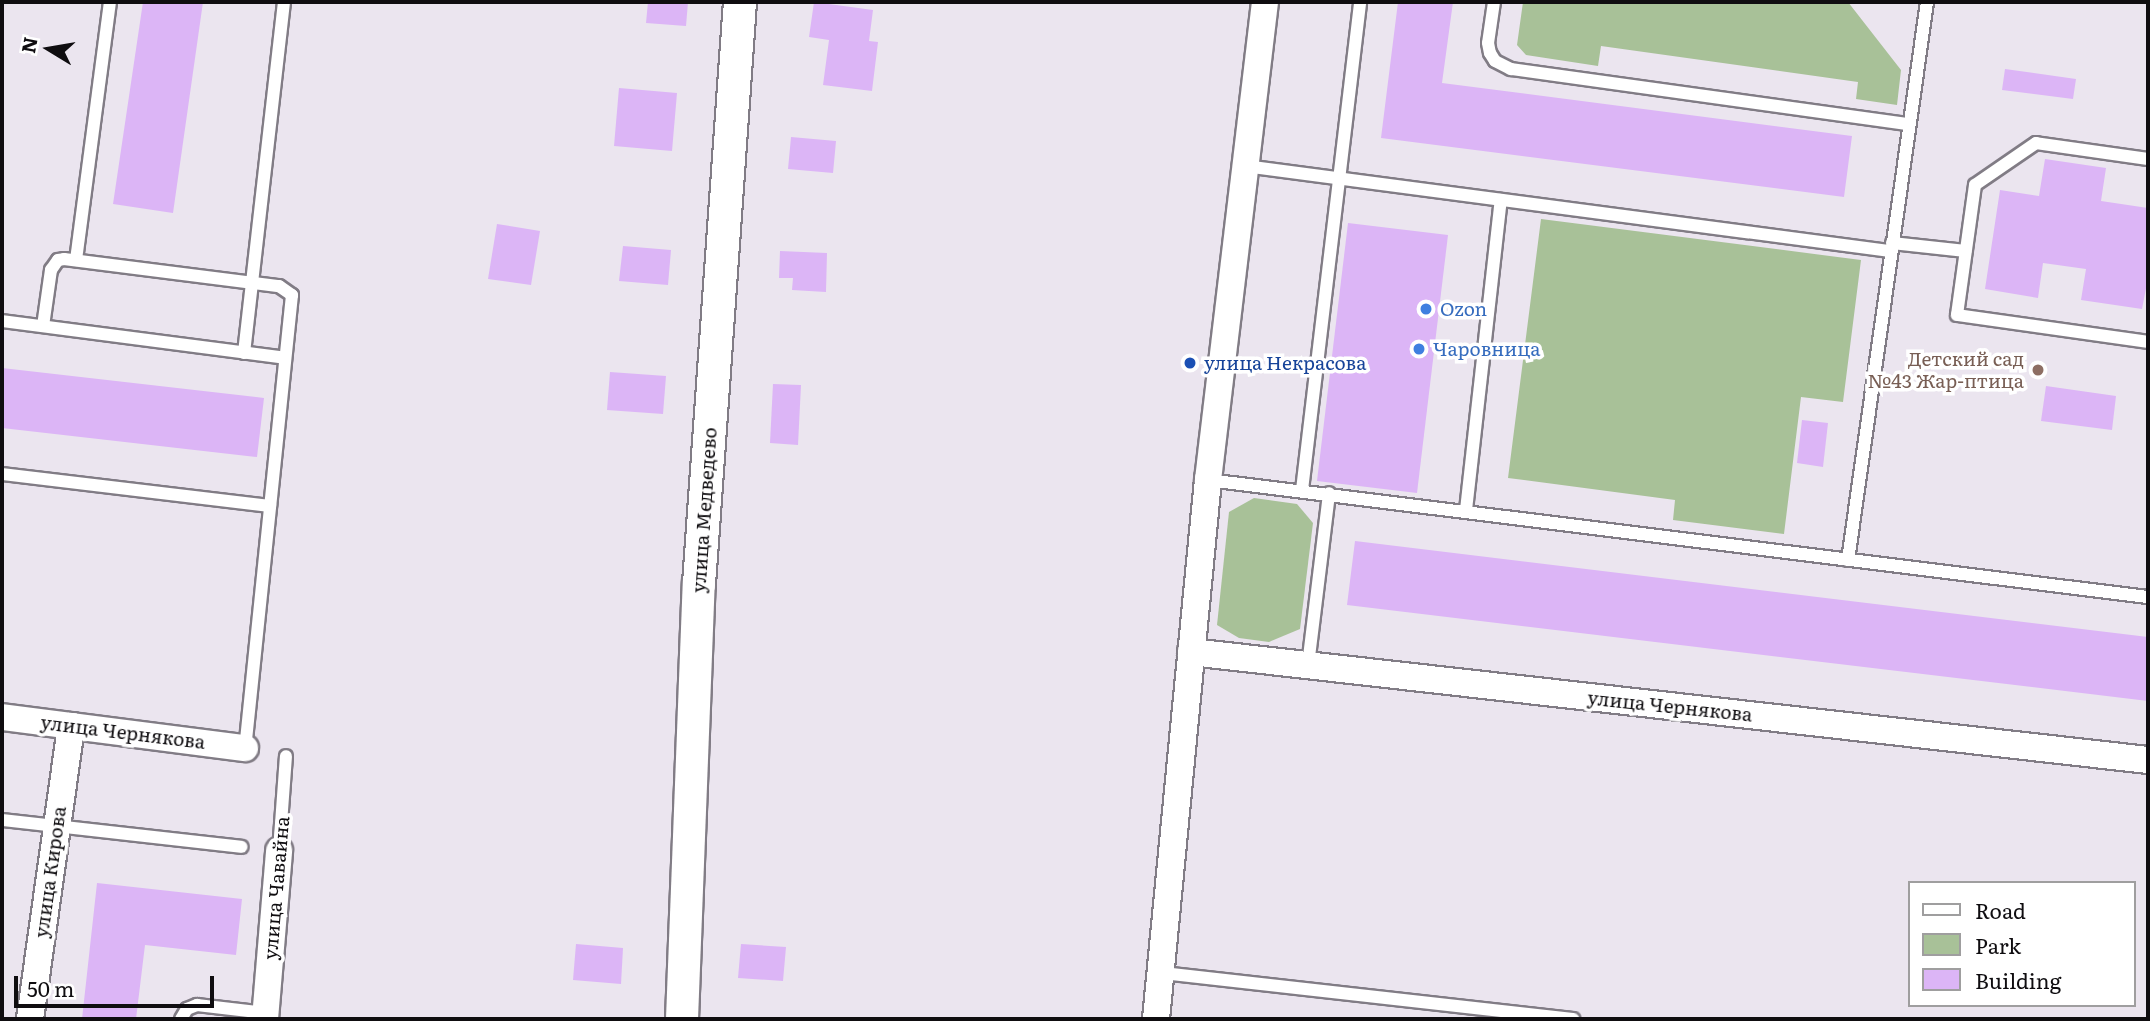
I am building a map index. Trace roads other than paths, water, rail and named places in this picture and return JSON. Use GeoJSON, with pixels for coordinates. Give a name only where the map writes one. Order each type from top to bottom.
{"type":"FeatureCollection","features":[{"type":"Feature","properties":{"kind":"street","name":"улица Медведево"},"geometry":{"type":"LineString","coordinates":[[681,1019],[699,584],[740,2]]}},
{"type":"Feature","properties":{"kind":"street"},"geometry":{"type":"LineString","coordinates":[[1156,1019],[1208,480],[1265,2]]}},
{"type":"Feature","properties":{"kind":"street","name":"улица Чернякова"},"geometry":{"type":"LineString","coordinates":[[1191,652],[2148,760]]}},
{"type":"Feature","properties":{"kind":"street","name":"улица Чернякова"},"geometry":{"type":"LineString","coordinates":[[2,717],[245,748]]}},
{"type":"Feature","properties":{"kind":"street","name":"улица Кирова"},"geometry":{"type":"LineString","coordinates":[[30,1019],[71,726]]}},
{"type":"Feature","properties":{"kind":"street","name":"улица Чавайна"},"geometry":{"type":"LineString","coordinates":[[265,1016],[279,852]]}},
{"type":"Feature","properties":{"kind":"lane"},"geometry":{"type":"LineString","coordinates":[[76,260],[110,2]]}},
{"type":"Feature","properties":{"kind":"lane"},"geometry":{"type":"LineString","coordinates":[[244,353],[284,2]]}},
{"type":"Feature","properties":{"kind":"lane"},"geometry":{"type":"LineString","coordinates":[[1302,490],[1360,2]]}},
{"type":"Feature","properties":{"kind":"lane"},"geometry":{"type":"LineString","coordinates":[[1494,2],[1488,43],[1490,53],[1495,61],[1511,69],[1908,124]]}},
{"type":"Feature","properties":{"kind":"lane"},"geometry":{"type":"LineString","coordinates":[[1848,560],[1927,2]]}},
{"type":"Feature","properties":{"kind":"lane"},"geometry":{"type":"LineString","coordinates":[[2148,159],[2036,143],[1975,185],[1957,315],[2148,342]]}},
{"type":"Feature","properties":{"kind":"lane"},"geometry":{"type":"LineString","coordinates":[[1245,166],[1891,247],[1966,251]]}},
{"type":"Feature","properties":{"kind":"lane"},"geometry":{"type":"LineString","coordinates":[[1466,510],[1501,200]]}},
{"type":"Feature","properties":{"kind":"lane"},"geometry":{"type":"LineString","coordinates":[[43,326],[53,264],[58,260],[279,285],[292,295],[245,748]]}},
{"type":"Feature","properties":{"kind":"lane"},"geometry":{"type":"LineString","coordinates":[[2,321],[285,358]]}},
{"type":"Feature","properties":{"kind":"lane"},"geometry":{"type":"LineString","coordinates":[[2,474],[270,506]]}},
{"type":"Feature","properties":{"kind":"lane"},"geometry":{"type":"LineString","coordinates":[[1208,480],[2148,597]]}},
{"type":"Feature","properties":{"kind":"lane"},"geometry":{"type":"LineString","coordinates":[[1308,665],[1329,493]]}},
{"type":"Feature","properties":{"kind":"lane","name":"улица Чавайна"},"geometry":{"type":"LineString","coordinates":[[279,852],[286,756]]}},
{"type":"Feature","properties":{"kind":"lane"},"geometry":{"type":"LineString","coordinates":[[2,820],[241,847]]}},
{"type":"Feature","properties":{"kind":"lane"},"geometry":{"type":"LineString","coordinates":[[1162,973],[1573,1019]]}},
{"type":"Feature","properties":{"kind":"lane"},"geometry":{"type":"LineString","coordinates":[[181,1019],[187,1009],[197,1005],[265,1016]]}},
{"type":"Feature","properties":{"kind":"place","name":"Ozon"},"geometry":{"type":"Point","coordinates":[1426,309]}},
{"type":"Feature","properties":{"kind":"place","name":"Чаровница"},"geometry":{"type":"Point","coordinates":[1419,349]}},
{"type":"Feature","properties":{"kind":"place","name":"улица Некрасова"},"geometry":{"type":"Point","coordinates":[1190,363]}},
{"type":"Feature","properties":{"kind":"place","name":"Детский сад №43 Жар-птица"},"geometry":{"type":"Point","coordinates":[2038,370]}}]}
